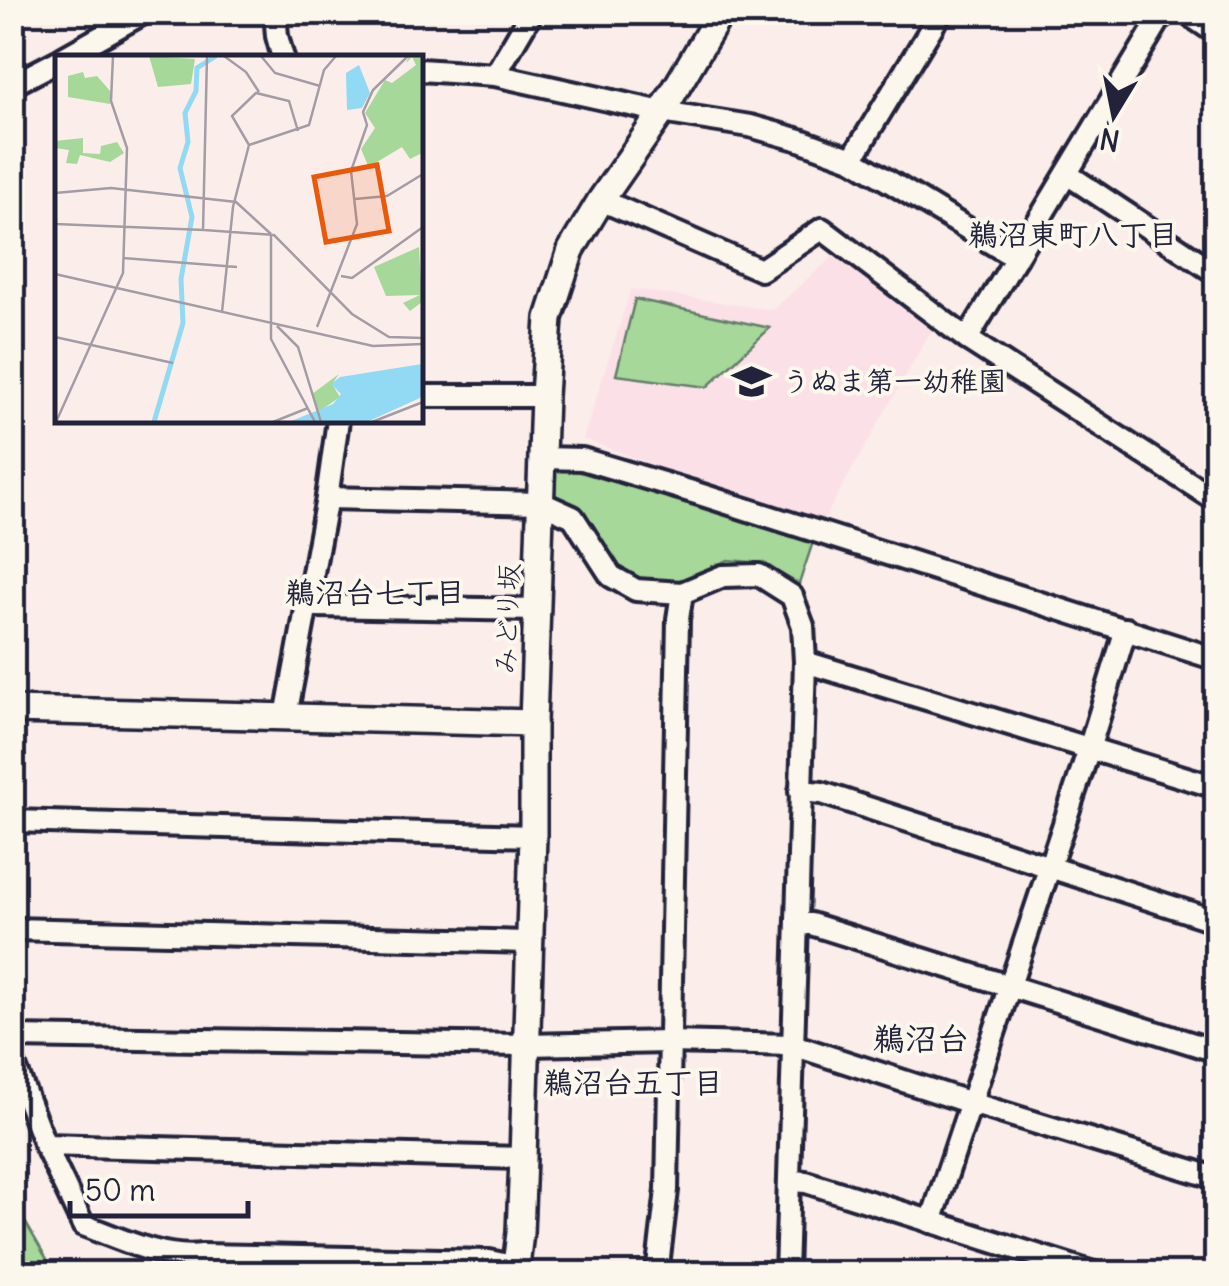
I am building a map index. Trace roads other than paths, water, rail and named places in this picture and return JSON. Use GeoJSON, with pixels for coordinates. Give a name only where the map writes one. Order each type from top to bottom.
{"type":"FeatureCollection","features":[{"type":"Feature","properties":{"kind":"street"},"geometry":{"type":"LineString","coordinates":[[67,55],[145,12]]}},
{"type":"Feature","properties":{"kind":"street"},"geometry":{"type":"LineString","coordinates":[[275,12],[282,55]]}},
{"type":"Feature","properties":{"kind":"street"},"geometry":{"type":"LineString","coordinates":[[495,75],[532,12]]}},
{"type":"Feature","properties":{"kind":"street","name":"みどり坂"},"geometry":{"type":"LineString","coordinates":[[516,1270],[523,1158],[533,722],[549,318],[571,250],[662,112],[721,12]]}},
{"type":"Feature","properties":{"kind":"street"},"geometry":{"type":"LineString","coordinates":[[852,159],[941,12]]}},
{"type":"Feature","properties":{"kind":"street"},"geometry":{"type":"LineString","coordinates":[[967,339],[1164,12]]}},
{"type":"Feature","properties":{"kind":"street"},"geometry":{"type":"LineString","coordinates":[[1185,12],[1216,33]]}},
{"type":"Feature","properties":{"kind":"street"},"geometry":{"type":"LineString","coordinates":[[12,85],[55,62]]}},
{"type":"Feature","properties":{"kind":"street"},"geometry":{"type":"LineString","coordinates":[[422,70],[495,75],[662,112],[750,126],[800,140],[852,159],[1016,258]]}},
{"type":"Feature","properties":{"kind":"street"},"geometry":{"type":"LineString","coordinates":[[1066,174],[1216,273]]}},
{"type":"Feature","properties":{"kind":"street"},"geometry":{"type":"LineString","coordinates":[[601,200],[761,270],[822,228],[967,339],[1208,495],[1216,491]]}},
{"type":"Feature","properties":{"kind":"street"},"geometry":{"type":"LineString","coordinates":[[422,396],[544,396]]}},
{"type":"Feature","properties":{"kind":"street"},"geometry":{"type":"LineString","coordinates":[[286,716],[338,422]]}},
{"type":"Feature","properties":{"kind":"street"},"geometry":{"type":"LineString","coordinates":[[543,458],[582,459],[1216,660]]}},
{"type":"Feature","properties":{"kind":"street"},"geometry":{"type":"LineString","coordinates":[[327,498],[542,503],[573,517],[610,576],[636,590],[682,593],[722,576],[759,575],[792,596],[803,626],[805,662],[786,1274]]}},
{"type":"Feature","properties":{"kind":"street"},"geometry":{"type":"LineString","coordinates":[[657,1274],[668,1190],[678,619],[682,593]]}},
{"type":"Feature","properties":{"kind":"street"},"geometry":{"type":"LineString","coordinates":[[308,603],[538,610]]}},
{"type":"Feature","properties":{"kind":"street"},"geometry":{"type":"LineString","coordinates":[[932,1222],[1126,629]]}},
{"type":"Feature","properties":{"kind":"street"},"geometry":{"type":"LineString","coordinates":[[805,662],[1216,787]]}},
{"type":"Feature","properties":{"kind":"street"},"geometry":{"type":"LineString","coordinates":[[12,710],[533,722]]}},
{"type":"Feature","properties":{"kind":"street"},"geometry":{"type":"LineString","coordinates":[[800,792],[822,793],[1216,920]]}},
{"type":"Feature","properties":{"kind":"street"},"geometry":{"type":"LineString","coordinates":[[12,821],[533,836]]}},
{"type":"Feature","properties":{"kind":"street"},"geometry":{"type":"LineString","coordinates":[[798,924],[810,924],[1216,1051]]}},
{"type":"Feature","properties":{"kind":"street"},"geometry":{"type":"LineString","coordinates":[[12,929],[529,942]]}},
{"type":"Feature","properties":{"kind":"street"},"geometry":{"type":"LineString","coordinates":[[12,1037],[793,1045],[970,1104],[1216,1178]]}},
{"type":"Feature","properties":{"kind":"street"},"geometry":{"type":"LineString","coordinates":[[12,1058],[45,1145],[84,1225],[185,1265],[221,1256],[489,1261],[516,1270]]}},
{"type":"Feature","properties":{"kind":"street"},"geometry":{"type":"LineString","coordinates":[[45,1145],[523,1158]]}},
{"type":"Feature","properties":{"kind":"street"},"geometry":{"type":"LineString","coordinates":[[791,1181],[806,1182],[1097,1274]]}},
{"type":"Feature","properties":{"kind":"place","name":"うぬま第一幼稚園"},"geometry":{"type":"Point","coordinates":[752,381]}},
{"type":"Feature","properties":{"kind":"district","name":"鵜沼東町八丁目"},"geometry":{"type":"Point","coordinates":[1073,235]}},
{"type":"Feature","properties":{"kind":"district","name":"鵜沼台七丁目"},"geometry":{"type":"Point","coordinates":[375,593]}},
{"type":"Feature","properties":{"kind":"district","name":"鵜沼台"},"geometry":{"type":"Point","coordinates":[921,1039]}},
{"type":"Feature","properties":{"kind":"district","name":"鵜沼台五丁目"},"geometry":{"type":"Point","coordinates":[633,1083]}}]}
